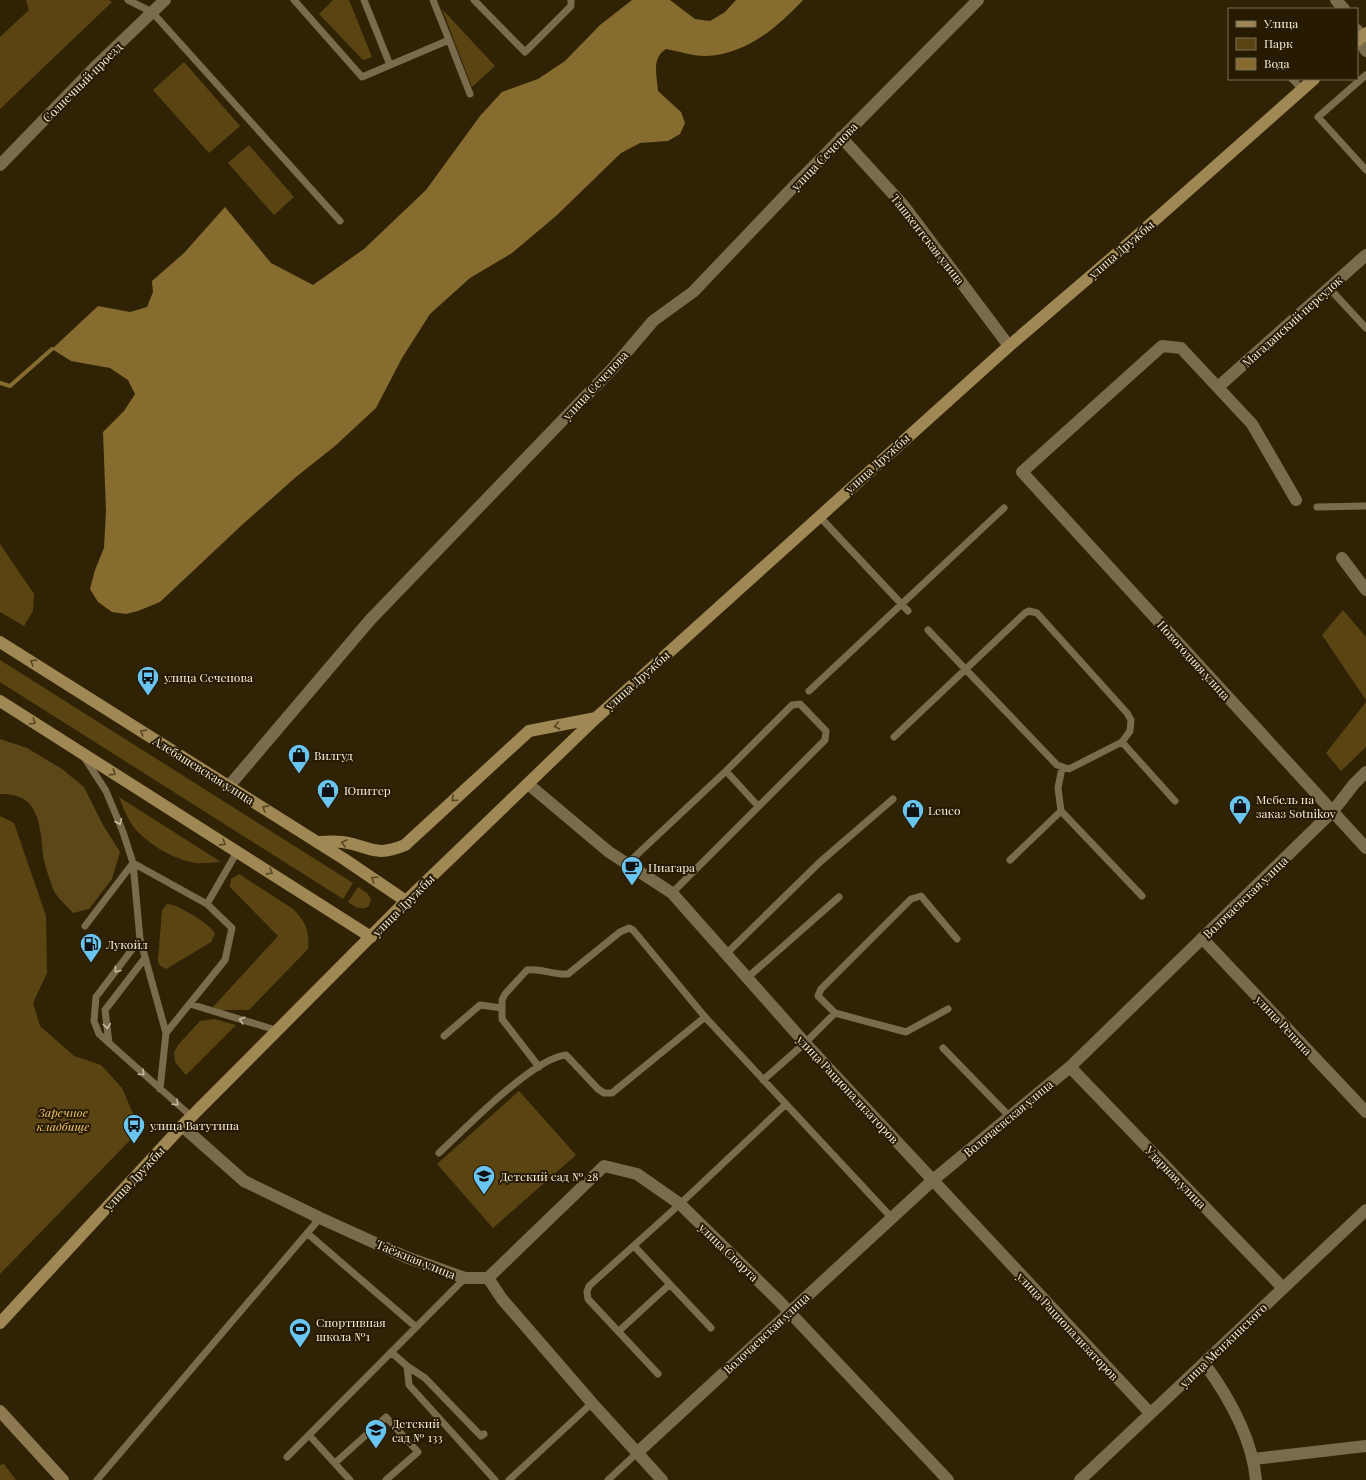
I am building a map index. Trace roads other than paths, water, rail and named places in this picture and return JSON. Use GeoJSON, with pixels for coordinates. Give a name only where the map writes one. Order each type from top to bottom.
{"type":"FeatureCollection","features":[{"type":"Feature","properties":{"kind":"main road","name":"улица Дружбы"},"geometry":{"type":"LineString","coordinates":[[0,1323],[182,1126],[279,1031],[406,901],[596,718],[818,516],[1009,346],[1121,250],[1313,80]]}},
{"type":"Feature","properties":{"kind":"main road","name":"Алебашевская улица"},"geometry":{"type":"LineString","coordinates":[[0,642],[317,842],[406,901]]}},
{"type":"Feature","properties":{"kind":"main road"},"geometry":{"type":"LineString","coordinates":[[0,701],[371,937]]}},
{"type":"Feature","properties":{"kind":"main road"},"geometry":{"type":"LineString","coordinates":[[317,842],[342,842],[374,851],[390,851],[405,845],[529,731],[596,718]]}},
{"type":"Feature","properties":{"kind":"main road"},"geometry":{"type":"LineString","coordinates":[[0,1411],[62,1480]]}},
{"type":"Feature","properties":{"kind":"street","name":"Солнечный проезд"},"geometry":{"type":"LineString","coordinates":[[0,165],[98,64],[165,0]]}},
{"type":"Feature","properties":{"kind":"street","name":"улица Сеченова"},"geometry":{"type":"LineString","coordinates":[[229,786],[370,620],[613,368],[653,321],[693,292],[841,137],[978,0]]}},
{"type":"Feature","properties":{"kind":"street"},"geometry":{"type":"LineString","coordinates":[[1336,0],[1343,8]]}},
{"type":"Feature","properties":{"kind":"street"},"geometry":{"type":"LineString","coordinates":[[1360,36],[1366,51]]}},
{"type":"Feature","properties":{"kind":"street","name":"Ташкентская улица"},"geometry":{"type":"LineString","coordinates":[[841,137],[904,206],[1009,346]]}},
{"type":"Feature","properties":{"kind":"street","name":"Магаданский переулок"},"geometry":{"type":"LineString","coordinates":[[1218,388],[1366,255]]}},
{"type":"Feature","properties":{"kind":"street","name":"Новогодняя улица"},"geometry":{"type":"LineString","coordinates":[[1218,388],[1181,348],[1162,346],[1022,472],[1366,848]]}},
{"type":"Feature","properties":{"kind":"street"},"geometry":{"type":"LineString","coordinates":[[1218,388],[1252,424],[1296,500]]}},
{"type":"Feature","properties":{"kind":"street"},"geometry":{"type":"LineString","coordinates":[[1342,558],[1366,590]]}},
{"type":"Feature","properties":{"kind":"street","name":"Волочаевская улица"},"geometry":{"type":"LineString","coordinates":[[638,1452],[891,1217],[933,1180],[1070,1067],[1333,811],[1354,784],[1366,772]]}},
{"type":"Feature","properties":{"kind":"street","name":"улица Рационализаторов"},"geometry":{"type":"LineString","coordinates":[[528,784],[609,852],[672,892],[805,1044],[1150,1413]]}},
{"type":"Feature","properties":{"kind":"street","name":"улица Репина"},"geometry":{"type":"LineString","coordinates":[[1202,938],[1366,1112]]}},
{"type":"Feature","properties":{"kind":"street","name":"Ударная улица"},"geometry":{"type":"LineString","coordinates":[[1070,1067],[1283,1288]]}},
{"type":"Feature","properties":{"kind":"street","name":"Таёжная улица"},"geometry":{"type":"LineString","coordinates":[[182,1126],[244,1181],[320,1218],[406,1257],[465,1278],[488,1278]]}},
{"type":"Feature","properties":{"kind":"street","name":"улица Спорта"},"geometry":{"type":"LineString","coordinates":[[488,1278],[604,1166],[637,1174],[680,1204],[789,1312],[948,1480]]}},
{"type":"Feature","properties":{"kind":"street","name":"улица Менжинского"},"geometry":{"type":"LineString","coordinates":[[1080,1480],[1366,1210]]}},
{"type":"Feature","properties":{"kind":"street"},"geometry":{"type":"LineString","coordinates":[[488,1278],[502,1299],[592,1403],[662,1480]]}},
{"type":"Feature","properties":{"kind":"street"},"geometry":{"type":"LineString","coordinates":[[1204,1363],[1217,1381],[1239,1422],[1254,1459],[1256,1480]]}},
{"type":"Feature","properties":{"kind":"street"},"geometry":{"type":"LineString","coordinates":[[1254,1459],[1366,1446]]}},
{"type":"Feature","properties":{"kind":"lane"},"geometry":{"type":"LineString","coordinates":[[128,0],[152,12],[340,220]]}},
{"type":"Feature","properties":{"kind":"lane"},"geometry":{"type":"LineString","coordinates":[[294,0],[362,77],[449,40]]}},
{"type":"Feature","properties":{"kind":"lane"},"geometry":{"type":"LineString","coordinates":[[364,0],[390,65]]}},
{"type":"Feature","properties":{"kind":"lane"},"geometry":{"type":"LineString","coordinates":[[433,0],[470,94]]}},
{"type":"Feature","properties":{"kind":"lane"},"geometry":{"type":"LineString","coordinates":[[474,0],[525,52],[571,6],[572,0]]}},
{"type":"Feature","properties":{"kind":"lane"},"geometry":{"type":"LineString","coordinates":[[1366,75],[1318,117],[1366,170]]}},
{"type":"Feature","properties":{"kind":"lane"},"geometry":{"type":"LineString","coordinates":[[1293,80],[1302,90]]}},
{"type":"Feature","properties":{"kind":"lane"},"geometry":{"type":"LineString","coordinates":[[1329,288],[1366,328]]}},
{"type":"Feature","properties":{"kind":"lane"},"geometry":{"type":"LineString","coordinates":[[1317,507],[1366,506]]}},
{"type":"Feature","properties":{"kind":"lane"},"geometry":{"type":"LineString","coordinates":[[809,691],[1004,508]]}},
{"type":"Feature","properties":{"kind":"lane"},"geometry":{"type":"LineString","coordinates":[[818,516],[908,611]]}},
{"type":"Feature","properties":{"kind":"lane"},"geometry":{"type":"LineString","coordinates":[[894,737],[966,669],[1024,613],[1029,611],[1037,613],[1131,720],[1130,731],[1122,742],[1069,769],[1062,768],[1057,765],[966,669],[928,630]]}},
{"type":"Feature","properties":{"kind":"lane"},"geometry":{"type":"LineString","coordinates":[[628,863],[726,771],[795,703],[800,704],[826,731],[824,740],[672,892]]}},
{"type":"Feature","properties":{"kind":"lane"},"geometry":{"type":"LineString","coordinates":[[1122,742],[1175,800]]}},
{"type":"Feature","properties":{"kind":"lane"},"geometry":{"type":"LineString","coordinates":[[80,752],[106,791],[123,832],[133,863],[140,940],[166,1034],[160,1089]]}},
{"type":"Feature","properties":{"kind":"lane"},"geometry":{"type":"LineString","coordinates":[[1062,768],[1058,788],[1062,811],[1142,896]]}},
{"type":"Feature","properties":{"kind":"lane"},"geometry":{"type":"LineString","coordinates":[[726,771],[758,806]]}},
{"type":"Feature","properties":{"kind":"lane"},"geometry":{"type":"LineString","coordinates":[[726,954],[820,862],[893,799]]}},
{"type":"Feature","properties":{"kind":"lane"},"geometry":{"type":"LineString","coordinates":[[1010,860],[1062,811]]}},
{"type":"Feature","properties":{"kind":"lane"},"geometry":{"type":"LineString","coordinates":[[207,904],[237,852]]}},
{"type":"Feature","properties":{"kind":"lane"},"geometry":{"type":"LineString","coordinates":[[133,863],[207,904],[232,928],[225,960],[166,1034]]}},
{"type":"Feature","properties":{"kind":"lane"},"geometry":{"type":"LineString","coordinates":[[85,926],[133,863]]}},
{"type":"Feature","properties":{"kind":"lane"},"geometry":{"type":"LineString","coordinates":[[948,1009],[906,1032],[835,1014],[818,996],[821,989],[911,899],[921,896],[957,939]]}},
{"type":"Feature","properties":{"kind":"lane"},"geometry":{"type":"LineString","coordinates":[[747,978],[839,897]]}},
{"type":"Feature","properties":{"kind":"lane"},"geometry":{"type":"LineString","coordinates":[[540,1067],[502,1019],[502,1000],[505,994],[527,970],[533,969],[558,975],[568,974],[620,932],[629,928],[633,930],[705,1017],[891,1217]]}},
{"type":"Feature","properties":{"kind":"lane"},"geometry":{"type":"LineString","coordinates":[[140,940],[96,997],[94,1021],[99,1034],[192,1117]]}},
{"type":"Feature","properties":{"kind":"lane"},"geometry":{"type":"LineString","coordinates":[[109,1043],[106,1010],[145,958]]}},
{"type":"Feature","properties":{"kind":"lane"},"geometry":{"type":"LineString","coordinates":[[190,1004],[279,1031]]}},
{"type":"Feature","properties":{"kind":"lane"},"geometry":{"type":"LineString","coordinates":[[444,1036],[480,1005],[502,1008]]}},
{"type":"Feature","properties":{"kind":"lane"},"geometry":{"type":"LineString","coordinates":[[763,1080],[805,1044],[835,1014]]}},
{"type":"Feature","properties":{"kind":"lane"},"geometry":{"type":"LineString","coordinates":[[439,1153],[527,1072],[540,1067],[559,1055],[566,1055],[598,1089],[604,1093],[612,1093],[705,1017]]}},
{"type":"Feature","properties":{"kind":"lane"},"geometry":{"type":"LineString","coordinates":[[943,1048],[1010,1117]]}},
{"type":"Feature","properties":{"kind":"lane"},"geometry":{"type":"LineString","coordinates":[[658,1374],[588,1299],[587,1292],[589,1286],[680,1204],[786,1104]]}},
{"type":"Feature","properties":{"kind":"lane"},"geometry":{"type":"LineString","coordinates":[[97,1480],[320,1218]]}},
{"type":"Feature","properties":{"kind":"lane"},"geometry":{"type":"LineString","coordinates":[[307,1233],[416,1327]]}},
{"type":"Feature","properties":{"kind":"lane"},"geometry":{"type":"LineString","coordinates":[[634,1246],[711,1328]]}},
{"type":"Feature","properties":{"kind":"lane"},"geometry":{"type":"LineString","coordinates":[[287,1457],[465,1278]]}},
{"type":"Feature","properties":{"kind":"lane"},"geometry":{"type":"LineString","coordinates":[[619,1331],[670,1284]]}},
{"type":"Feature","properties":{"kind":"lane"},"geometry":{"type":"LineString","coordinates":[[391,1352],[407,1366],[425,1378],[481,1436],[484,1434]]}},
{"type":"Feature","properties":{"kind":"lane"},"geometry":{"type":"LineString","coordinates":[[407,1366],[409,1384],[496,1480]]}},
{"type":"Feature","properties":{"kind":"lane"},"geometry":{"type":"LineString","coordinates":[[509,1480],[592,1403]]}},
{"type":"Feature","properties":{"kind":"lane"},"geometry":{"type":"LineString","coordinates":[[335,1463],[386,1417],[418,1452],[386,1480]]}},
{"type":"Feature","properties":{"kind":"lane"},"geometry":{"type":"LineString","coordinates":[[309,1435],[350,1480]]}},
{"type":"Feature","properties":{"kind":"lane"},"geometry":{"type":"LineString","coordinates":[[608,1480],[638,1452]]}},
{"type":"Feature","properties":{"kind":"water"},"geometry":{"type":"Polygon","coordinates":[[[632,0],[670,0],[695,19],[710,21],[725,12],[736,0],[803,0],[771,30],[734,51],[705,56],[666,49],[661,53],[658,57],[656,68],[658,91],[681,112],[685,123],[680,134],[668,141],[640,143],[621,153],[556,216],[512,253],[470,278],[430,314],[402,358],[376,408],[335,446],[296,477],[243,524],[160,602],[126,614],[112,612],[98,602],[90,589],[95,570],[104,548],[106,511],[103,432],[124,411],[135,394],[128,380],[110,368],[71,361],[52,349],[98,306],[130,312],[147,307],[153,292],[152,281],[184,253],[225,207],[271,263],[313,285],[364,249],[426,190],[480,116],[502,92],[538,79],[565,61],[600,25],[632,0]]]}},
{"type":"Feature","properties":{"kind":"waterway"},"geometry":{"type":"LineString","coordinates":[[0,383],[10,386],[52,349]]}},
{"type":"Feature","properties":{"kind":"place","name":"улица Сеченова"},"geometry":{"type":"Point","coordinates":[148,696]}},
{"type":"Feature","properties":{"kind":"place","name":"Вилгуд"},"geometry":{"type":"Point","coordinates":[299,774]}},
{"type":"Feature","properties":{"kind":"place","name":"Юпитер"},"geometry":{"type":"Point","coordinates":[328,810]}},
{"type":"Feature","properties":{"kind":"place","name":"Мебель на заказ Sotnikov"},"geometry":{"type":"Point","coordinates":[1240,826]}},
{"type":"Feature","properties":{"kind":"place","name":"Leuco"},"geometry":{"type":"Point","coordinates":[913,830]}},
{"type":"Feature","properties":{"kind":"place","name":"Ниагара"},"geometry":{"type":"Point","coordinates":[632,886]}},
{"type":"Feature","properties":{"kind":"place","name":"Лукойл"},"geometry":{"type":"Point","coordinates":[91,964]}},
{"type":"Feature","properties":{"kind":"place","name":"улица Ватутина"},"geometry":{"type":"Point","coordinates":[134,1144]}},
{"type":"Feature","properties":{"kind":"place","name":"Детский сад № 28"},"geometry":{"type":"Point","coordinates":[484,1196]}},
{"type":"Feature","properties":{"kind":"place","name":"Спортивная школа №1"},"geometry":{"type":"Point","coordinates":[300,1348]}},
{"type":"Feature","properties":{"kind":"place","name":"Детский сад № 133"},"geometry":{"type":"Point","coordinates":[376,1450]}},
{"type":"Feature","properties":{"kind":"park label","name":"Заречное кладбище"},"geometry":{"type":"Point","coordinates":[63,1119]}}]}
